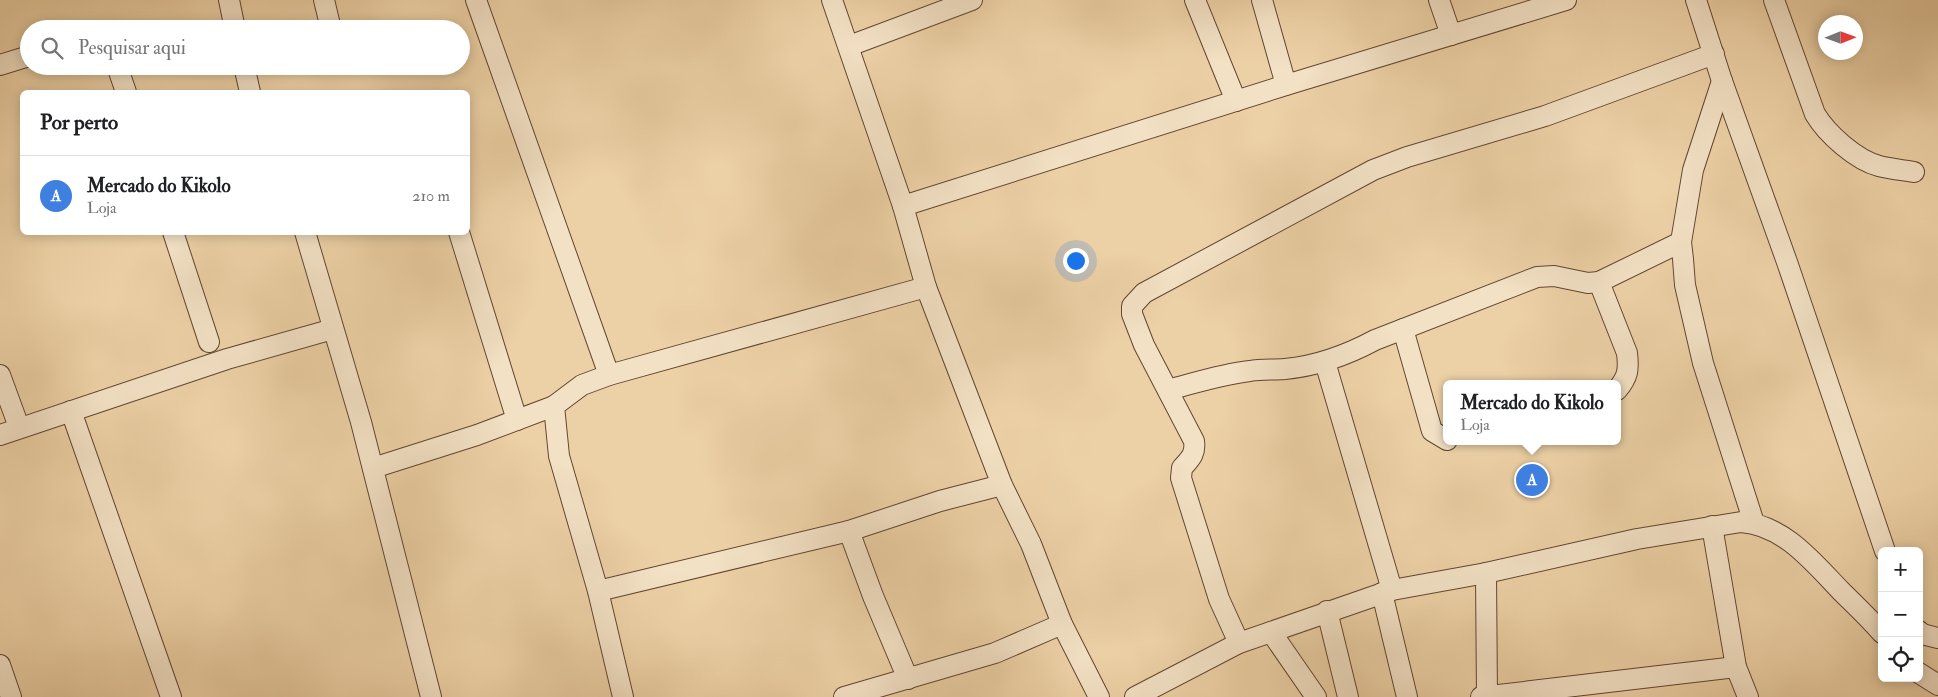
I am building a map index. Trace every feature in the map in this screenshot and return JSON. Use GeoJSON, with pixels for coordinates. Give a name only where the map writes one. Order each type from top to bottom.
{"type":"FeatureCollection","features":[{"type":"Feature","properties":{"kind":"street"},"geometry":{"type":"LineString","coordinates":[[229,0],[233,20]]}},
{"type":"Feature","properties":{"kind":"street"},"geometry":{"type":"LineString","coordinates":[[324,0],[329,20]]}},
{"type":"Feature","properties":{"kind":"street"},"geometry":{"type":"LineString","coordinates":[[476,0],[609,375]]}},
{"type":"Feature","properties":{"kind":"street"},"geometry":{"type":"LineString","coordinates":[[832,0],[904,206],[926,287],[1002,485],[1031,544],[1062,624],[1100,697]]}},
{"type":"Feature","properties":{"kind":"street"},"geometry":{"type":"LineString","coordinates":[[849,46],[972,0]]}},
{"type":"Feature","properties":{"kind":"street"},"geometry":{"type":"LineString","coordinates":[[1195,0],[1236,101]]}},
{"type":"Feature","properties":{"kind":"street"},"geometry":{"type":"LineString","coordinates":[[1262,0],[1286,85]]}},
{"type":"Feature","properties":{"kind":"street"},"geometry":{"type":"LineString","coordinates":[[1439,0],[1452,35]]}},
{"type":"Feature","properties":{"kind":"street"},"geometry":{"type":"LineString","coordinates":[[904,206],[1286,85],[1566,0]]}},
{"type":"Feature","properties":{"kind":"street"},"geometry":{"type":"LineString","coordinates":[[1696,0],[1884,547]]}},
{"type":"Feature","properties":{"kind":"street"},"geometry":{"type":"LineString","coordinates":[[1774,0],[1815,114],[1822,125],[1833,137],[1869,162],[1879,166],[1914,172]]}},
{"type":"Feature","properties":{"kind":"street"},"geometry":{"type":"LineString","coordinates":[[1239,643],[1219,599],[1181,478],[1182,468],[1193,455],[1194,441],[1144,345],[1132,314],[1132,306],[1144,293],[1364,175],[1389,164],[1545,116],[1714,54]]}},
{"type":"Feature","properties":{"kind":"street"},"geometry":{"type":"LineString","coordinates":[[0,65],[20,59]]}},
{"type":"Feature","properties":{"kind":"street"},"geometry":{"type":"LineString","coordinates":[[120,75],[125,90]]}},
{"type":"Feature","properties":{"kind":"street"},"geometry":{"type":"LineString","coordinates":[[246,75],[250,90]]}},
{"type":"Feature","properties":{"kind":"street"},"geometry":{"type":"LineString","coordinates":[[1722,80],[1692,170],[1681,242],[1685,285],[1703,364],[1754,523]]}},
{"type":"Feature","properties":{"kind":"street"},"geometry":{"type":"LineString","coordinates":[[174,235],[209,342]]}},
{"type":"Feature","properties":{"kind":"street"},"geometry":{"type":"LineString","coordinates":[[306,235],[373,468],[430,697]]}},
{"type":"Feature","properties":{"kind":"street"},"geometry":{"type":"LineString","coordinates":[[460,235],[517,420]]}},
{"type":"Feature","properties":{"kind":"street"},"geometry":{"type":"LineString","coordinates":[[1168,390],[1252,370],[1285,369],[1325,362],[1375,340],[1537,277],[1554,276],[1588,283],[1599,282],[1681,242]]}},
{"type":"Feature","properties":{"kind":"street"},"geometry":{"type":"LineString","coordinates":[[1599,282],[1627,353],[1626,380],[1621,386]]}},
{"type":"Feature","properties":{"kind":"street"},"geometry":{"type":"LineString","coordinates":[[373,468],[477,435],[554,406],[582,386],[609,375],[926,287]]}},
{"type":"Feature","properties":{"kind":"street"},"geometry":{"type":"LineString","coordinates":[[0,435],[19,427],[228,359],[333,329]]}},
{"type":"Feature","properties":{"kind":"street"},"geometry":{"type":"LineString","coordinates":[[1403,329],[1432,431],[1443,438]]}},
{"type":"Feature","properties":{"kind":"street"},"geometry":{"type":"LineString","coordinates":[[1325,362],[1387,591],[1406,697]]}},
{"type":"Feature","properties":{"kind":"street"},"geometry":{"type":"LineString","coordinates":[[0,375],[19,427]]}},
{"type":"Feature","properties":{"kind":"street"},"geometry":{"type":"LineString","coordinates":[[554,406],[559,456],[598,591],[622,697]]}},
{"type":"Feature","properties":{"kind":"street"},"geometry":{"type":"LineString","coordinates":[[71,411],[171,697]]}},
{"type":"Feature","properties":{"kind":"street"},"geometry":{"type":"LineString","coordinates":[[598,591],[849,531],[940,501],[1002,485]]}},
{"type":"Feature","properties":{"kind":"street"},"geometry":{"type":"LineString","coordinates":[[1135,697],[1239,643],[1387,591],[1486,573],[1637,539],[1741,522],[1765,526],[1802,550],[1878,629]]}},
{"type":"Feature","properties":{"kind":"street"},"geometry":{"type":"LineString","coordinates":[[1712,526],[1736,667],[1748,697]]}},
{"type":"Feature","properties":{"kind":"street"},"geometry":{"type":"LineString","coordinates":[[849,531],[873,596],[908,679]]}},
{"type":"Feature","properties":{"kind":"street"},"geometry":{"type":"LineString","coordinates":[[1486,573],[1485,697],[1736,667]]}},
{"type":"Feature","properties":{"kind":"street"},"geometry":{"type":"LineString","coordinates":[[1327,611],[1348,697]]}},
{"type":"Feature","properties":{"kind":"street"},"geometry":{"type":"LineString","coordinates":[[844,697],[995,653],[1062,624]]}},
{"type":"Feature","properties":{"kind":"street"},"geometry":{"type":"LineString","coordinates":[[1271,632],[1316,697]]}},
{"type":"Feature","properties":{"kind":"street"},"geometry":{"type":"LineString","coordinates":[[1923,634],[1938,638]]}},
{"type":"Feature","properties":{"kind":"street"},"geometry":{"type":"LineString","coordinates":[[0,665],[11,697]]}},
{"type":"Feature","properties":{"kind":"street"},"geometry":{"type":"LineString","coordinates":[[1923,676],[1938,685]]}},
{"type":"Feature","properties":{"kind":"place","name":"Mercado do Kikolo"},"geometry":{"type":"Point","coordinates":[1532,480]}}]}
